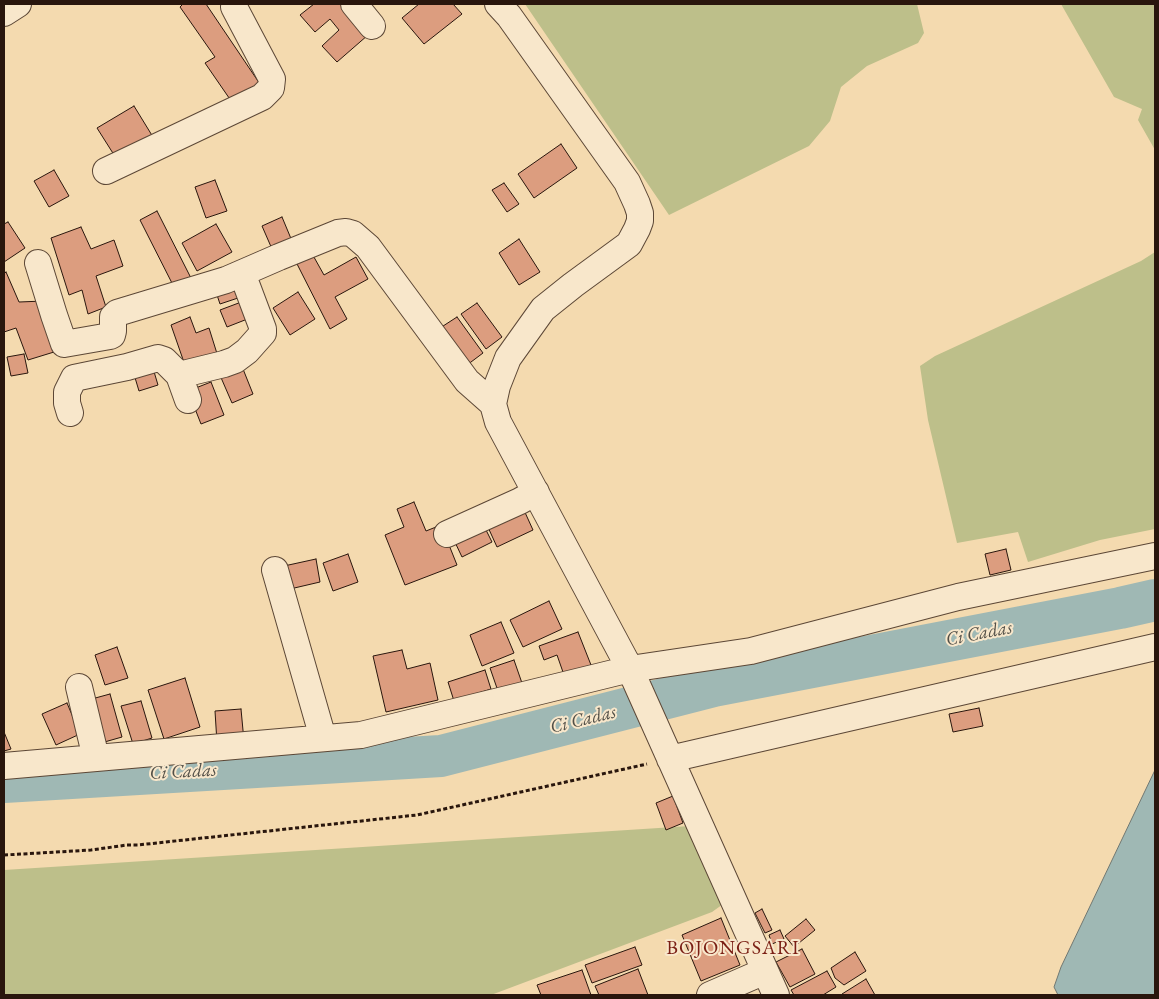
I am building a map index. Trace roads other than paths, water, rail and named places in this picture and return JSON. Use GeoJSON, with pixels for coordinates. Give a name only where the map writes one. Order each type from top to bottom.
{"type":"FeatureCollection","features":[{"type":"Feature","properties":{"kind":"street"},"geometry":{"type":"LineString","coordinates":[[4,13],[18,4]]}},
{"type":"Feature","properties":{"kind":"street"},"geometry":{"type":"LineString","coordinates":[[354,4],[372,26]]}},
{"type":"Feature","properties":{"kind":"street"},"geometry":{"type":"LineString","coordinates":[[498,4],[509,16],[627,182],[640,213],[637,230],[629,244],[572,285],[543,309],[508,358],[497,386],[493,404],[498,422],[633,676],[776,995]]}},
{"type":"Feature","properties":{"kind":"street"},"geometry":{"type":"LineString","coordinates":[[106,171],[262,97],[271,88],[272,79],[234,5]]}},
{"type":"Feature","properties":{"kind":"street"},"geometry":{"type":"LineString","coordinates":[[64,344],[110,336],[113,331],[112,319],[114,314],[226,280],[278,256],[338,233],[346,232],[354,234],[368,247],[467,381],[493,404]]}},
{"type":"Feature","properties":{"kind":"street"},"geometry":{"type":"LineString","coordinates":[[38,263],[74,378],[67,392],[70,414]]}},
{"type":"Feature","properties":{"kind":"street"},"geometry":{"type":"LineString","coordinates":[[179,375],[235,360],[247,351],[263,332],[242,273]]}},
{"type":"Feature","properties":{"kind":"street"},"geometry":{"type":"LineString","coordinates":[[74,378],[127,367],[158,358],[164,360],[179,375],[188,400]]}},
{"type":"Feature","properties":{"kind":"street"},"geometry":{"type":"LineString","coordinates":[[447,534],[536,492]]}},
{"type":"Feature","properties":{"kind":"street"},"geometry":{"type":"LineString","coordinates":[[4,766],[361,735],[750,651],[958,597],[1155,556]]}},
{"type":"Feature","properties":{"kind":"street"},"geometry":{"type":"LineString","coordinates":[[276,570],[323,738]]}},
{"type":"Feature","properties":{"kind":"street"},"geometry":{"type":"LineString","coordinates":[[668,755],[1155,647]]}},
{"type":"Feature","properties":{"kind":"street"},"geometry":{"type":"LineString","coordinates":[[79,687],[96,758]]}},
{"type":"Feature","properties":{"kind":"street"},"geometry":{"type":"LineString","coordinates":[[710,995],[765,971]]}},
{"type":"Feature","properties":{"kind":"water"},"geometry":{"type":"Polygon","coordinates":[[[1155,770],[1155,995],[1058,995],[1054,987],[1061,967],[1155,770]]]}},
{"type":"Feature","properties":{"kind":"waterway","name":"Ci Cadas"},"geometry":{"type":"LineString","coordinates":[[4,782],[441,756],[714,686],[1155,600]]}},
{"type":"Feature","properties":{"kind":"district","name":"BOJONGSARI"},"geometry":{"type":"Point","coordinates":[733,949]}}]}
